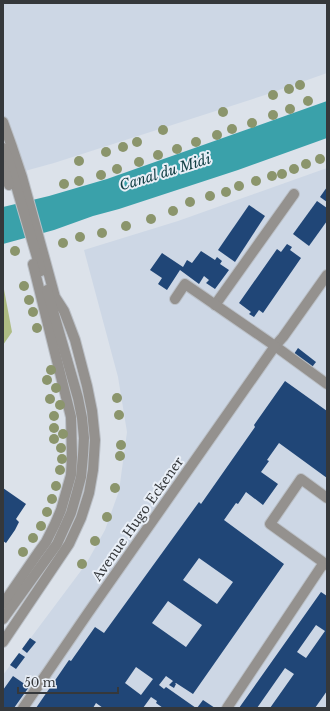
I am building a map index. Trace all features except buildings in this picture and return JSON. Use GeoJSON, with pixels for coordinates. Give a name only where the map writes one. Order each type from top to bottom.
{"type":"FeatureCollection","features":[{"type":"Feature","properties":{"kind":"street"},"geometry":{"type":"LineString","coordinates":[[3,122],[8,147],[8,158],[37,255],[71,417],[72,457],[71,475],[61,510],[55,524],[46,542],[3,604]]}},
{"type":"Feature","properties":{"kind":"street"},"geometry":{"type":"LineString","coordinates":[[3,134],[8,147]]}},
{"type":"Feature","properties":{"kind":"street"},"geometry":{"type":"LineString","coordinates":[[3,166],[15,179],[78,398],[83,431],[81,477],[71,513],[57,544],[3,619]]}},
{"type":"Feature","properties":{"kind":"street"},"geometry":{"type":"LineString","coordinates":[[215,305],[294,194]]}},
{"type":"Feature","properties":{"kind":"street"},"geometry":{"type":"LineString","coordinates":[[3,642],[69,544],[81,518],[89,493],[93,470],[95,440],[92,411],[87,386],[75,340],[64,311],[55,297],[37,255]]}},
{"type":"Feature","properties":{"kind":"street","name":"Avenue Hugo Eckener"},"geometry":{"type":"LineString","coordinates":[[23,708],[275,346],[327,275]]}},
{"type":"Feature","properties":{"kind":"street"},"geometry":{"type":"LineString","coordinates":[[175,299],[185,284],[327,384]]}},
{"type":"Feature","properties":{"kind":"street"},"geometry":{"type":"LineString","coordinates":[[55,297],[62,344]]}},
{"type":"Feature","properties":{"kind":"street"},"geometry":{"type":"LineString","coordinates":[[227,708],[324,566],[270,524],[301,479],[327,498]]}},
{"type":"Feature","properties":{"kind":"shaded area"},"geometry":{"type":"Polygon","coordinates":[[[3,3],[327,3],[327,73],[265,95],[54,163],[3,177],[3,3]]]}},
{"type":"Feature","properties":{"kind":"shaded area"},"geometry":{"type":"Polygon","coordinates":[[[327,168],[327,708],[3,708],[3,675],[86,564],[105,530],[119,491],[127,432],[118,377],[84,250],[178,221],[327,168]]]}},
{"type":"Feature","properties":{"kind":"green space"},"geometry":{"type":"Polygon","coordinates":[[[3,284],[12,332],[3,345],[3,284]]]}},
{"type":"Feature","properties":{"kind":"water","name":"Canal du Midi"},"geometry":{"type":"Polygon","coordinates":[[[327,101],[327,138],[238,170],[119,209],[93,216],[54,230],[3,244],[3,207],[49,196],[107,179],[327,101]]]}}]}
